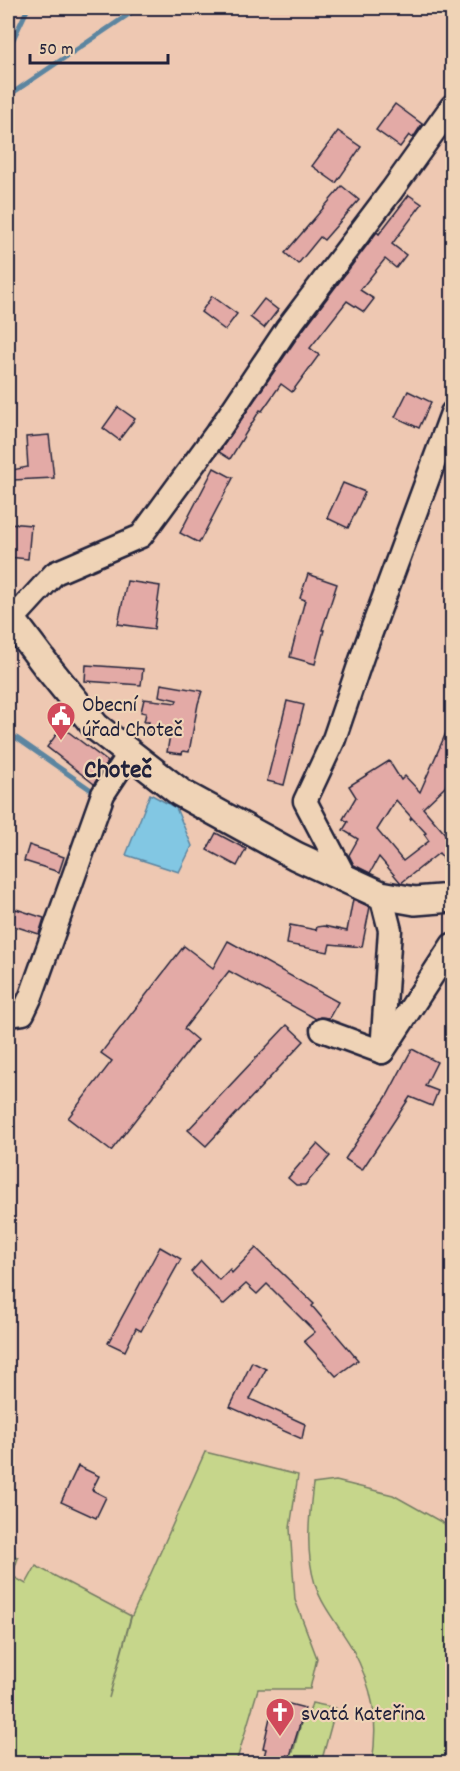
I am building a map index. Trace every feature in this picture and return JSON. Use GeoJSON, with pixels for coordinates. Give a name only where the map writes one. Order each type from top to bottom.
{"type":"FeatureCollection","features":[{"type":"Feature","properties":{"kind":"street"},"geometry":{"type":"LineString","coordinates":[[453,106],[393,190],[286,330],[221,427],[141,536],[55,573],[10,620],[96,727],[181,793],[296,856],[381,895],[416,901],[453,898]]}},
{"type":"Feature","properties":{"kind":"street"},"geometry":{"type":"LineString","coordinates":[[346,879],[304,801],[333,739],[453,413]]}},
{"type":"Feature","properties":{"kind":"street"},"geometry":{"type":"LineString","coordinates":[[8,1015],[23,1013],[31,996],[103,794],[130,753]]}},
{"type":"Feature","properties":{"kind":"street"},"geometry":{"type":"LineString","coordinates":[[381,895],[390,930],[382,1052]]}},
{"type":"Feature","properties":{"kind":"street"},"geometry":{"type":"LineString","coordinates":[[382,1052],[453,945]]}},
{"type":"Feature","properties":{"kind":"street"},"geometry":{"type":"LineString","coordinates":[[322,1030],[382,1052]]}},
{"type":"Feature","properties":{"kind":"green space"},"geometry":{"type":"Polygon","coordinates":[[[205,1452],[298,1475],[290,1528],[295,1600],[317,1658],[310,1689],[258,1689],[236,1763],[8,1763],[8,1551],[18,1558],[12,1576],[26,1584],[36,1566],[131,1616],[109,1698],[131,1618],[205,1452]]]}},
{"type":"Feature","properties":{"kind":"green space"},"geometry":{"type":"Polygon","coordinates":[[[336,1481],[393,1495],[452,1528],[452,1763],[372,1763],[375,1732],[369,1690],[352,1648],[318,1592],[310,1559],[309,1521],[313,1484],[336,1481]]]}},
{"type":"Feature","properties":{"kind":"green space"},"geometry":{"type":"Polygon","coordinates":[[[312,1703],[336,1708],[321,1763],[287,1764],[290,1751],[293,1752],[302,1720],[307,1720],[312,1703]]]}},
{"type":"Feature","properties":{"kind":"water"},"geometry":{"type":"Polygon","coordinates":[[[150,794],[176,808],[192,846],[179,872],[126,855],[150,794]]]}},
{"type":"Feature","properties":{"kind":"building"},"geometry":{"type":"Polygon","coordinates":[[[395,104],[422,124],[413,138],[409,135],[400,147],[376,130],[395,104]]]}},
{"type":"Feature","properties":{"kind":"building"},"geometry":{"type":"Polygon","coordinates":[[[338,131],[361,147],[336,183],[312,166],[338,131]]]}},
{"type":"Feature","properties":{"kind":"building"},"geometry":{"type":"Polygon","coordinates":[[[342,186],[359,200],[324,240],[320,237],[298,264],[285,253],[342,186]]]}},
{"type":"Feature","properties":{"kind":"building"},"geometry":{"type":"Polygon","coordinates":[[[409,195],[422,204],[392,244],[406,255],[396,268],[385,259],[360,290],[374,299],[364,312],[347,301],[310,348],[319,355],[292,392],[281,384],[262,411],[260,410],[230,459],[219,452],[297,338],[377,232],[379,234],[409,195]]]}},
{"type":"Feature","properties":{"kind":"building"},"geometry":{"type":"Polygon","coordinates":[[[212,296],[237,314],[225,330],[201,312],[212,296]]]}},
{"type":"Feature","properties":{"kind":"building"},"geometry":{"type":"Polygon","coordinates":[[[264,299],[278,310],[264,328],[250,317],[264,299]]]}},
{"type":"Feature","properties":{"kind":"building"},"geometry":{"type":"Polygon","coordinates":[[[408,391],[431,402],[419,428],[395,417],[408,391]]]}},
{"type":"Feature","properties":{"kind":"building"},"geometry":{"type":"Polygon","coordinates":[[[118,407],[135,419],[119,440],[103,428],[118,407]]]}},
{"type":"Feature","properties":{"kind":"building"},"geometry":{"type":"Polygon","coordinates":[[[49,435],[54,478],[13,480],[12,470],[28,467],[26,437],[49,435]]]}},
{"type":"Feature","properties":{"kind":"building"},"geometry":{"type":"Polygon","coordinates":[[[214,468],[233,478],[199,543],[180,533],[214,468]]]}},
{"type":"Feature","properties":{"kind":"building"},"geometry":{"type":"Polygon","coordinates":[[[343,483],[365,492],[348,528],[327,518],[343,483]]]}},
{"type":"Feature","properties":{"kind":"building"},"geometry":{"type":"Polygon","coordinates":[[[8,523],[31,525],[28,559],[8,557],[8,523]]]}},
{"type":"Feature","properties":{"kind":"building"},"geometry":{"type":"Polygon","coordinates":[[[308,574],[337,584],[322,630],[324,630],[315,664],[290,657],[305,600],[300,598],[308,574]]]}},
{"type":"Feature","properties":{"kind":"building"},"geometry":{"type":"Polygon","coordinates":[[[127,581],[160,586],[154,629],[118,624],[127,581]]]}},
{"type":"Feature","properties":{"kind":"building"},"geometry":{"type":"Polygon","coordinates":[[[86,665],[143,669],[141,685],[85,681],[86,665]]]}},
{"type":"Feature","properties":{"kind":"building"},"geometry":{"type":"Polygon","coordinates":[[[161,684],[202,691],[189,752],[183,751],[182,754],[167,752],[170,735],[147,731],[149,722],[144,722],[146,713],[141,712],[144,699],[176,703],[177,700],[159,696],[161,684]]]}},
{"type":"Feature","properties":{"kind":"building"},"geometry":{"type":"Polygon","coordinates":[[[287,701],[304,705],[284,785],[267,781],[287,701]]]}},
{"type":"Feature","properties":{"kind":"building"},"geometry":{"type":"Polygon","coordinates":[[[453,717],[453,769],[445,787],[423,808],[453,843],[453,869],[439,853],[401,883],[379,857],[370,873],[354,865],[349,855],[358,839],[343,830],[348,822],[343,819],[356,797],[349,786],[389,761],[401,780],[405,776],[420,792],[453,717]],[[396,800],[377,830],[403,861],[429,841],[424,834],[426,833],[412,818],[410,820],[411,817],[396,800]]]}},
{"type":"Feature","properties":{"kind":"building"},"geometry":{"type":"Polygon","coordinates":[[[62,727],[108,762],[94,784],[47,747],[62,727]]]}},
{"type":"Feature","properties":{"kind":"building"},"geometry":{"type":"Polygon","coordinates":[[[216,833],[246,849],[237,866],[207,850],[216,833]]]}},
{"type":"Feature","properties":{"kind":"building"},"geometry":{"type":"Polygon","coordinates":[[[29,845],[64,857],[59,872],[24,861],[29,845]]]}},
{"type":"Feature","properties":{"kind":"building"},"geometry":{"type":"Polygon","coordinates":[[[353,899],[370,907],[362,947],[330,944],[328,952],[287,944],[290,925],[316,930],[317,927],[324,926],[347,931],[353,899]]]}},
{"type":"Feature","properties":{"kind":"building"},"geometry":{"type":"Polygon","coordinates":[[[16,909],[44,918],[39,934],[11,925],[16,909]]]}},
{"type":"Feature","properties":{"kind":"building"},"geometry":{"type":"Polygon","coordinates":[[[228,941],[338,1002],[329,1018],[316,1019],[229,971],[184,1029],[197,1040],[111,1151],[68,1118],[112,1061],[101,1053],[184,946],[213,968],[228,941]]]}},
{"type":"Feature","properties":{"kind":"building"},"geometry":{"type":"Polygon","coordinates":[[[287,1025],[304,1041],[206,1146],[188,1130],[287,1025]]]}},
{"type":"Feature","properties":{"kind":"building"},"geometry":{"type":"Polygon","coordinates":[[[412,1049],[437,1062],[425,1086],[438,1091],[432,1106],[410,1097],[362,1170],[345,1159],[387,1096],[412,1049]]]}},
{"type":"Feature","properties":{"kind":"building"},"geometry":{"type":"Polygon","coordinates":[[[317,1144],[330,1156],[305,1185],[296,1185],[288,1178],[317,1144]]]}},
{"type":"Feature","properties":{"kind":"building"},"geometry":{"type":"Polygon","coordinates":[[[160,1247],[181,1259],[141,1331],[136,1328],[125,1351],[108,1343],[160,1247]]]}},
{"type":"Feature","properties":{"kind":"building"},"geometry":{"type":"Polygon","coordinates":[[[256,1248],[314,1304],[312,1306],[358,1360],[336,1376],[304,1341],[315,1332],[267,1284],[257,1294],[246,1284],[223,1305],[191,1272],[201,1261],[219,1280],[230,1269],[232,1273],[256,1248]]]}},
{"type":"Feature","properties":{"kind":"building"},"geometry":{"type":"Polygon","coordinates":[[[252,1362],[266,1369],[250,1399],[305,1424],[302,1439],[230,1407],[252,1362]]]}},
{"type":"Feature","properties":{"kind":"building"},"geometry":{"type":"Polygon","coordinates":[[[78,1466],[99,1476],[92,1490],[106,1497],[96,1518],[61,1502],[78,1466]]]}},
{"type":"Feature","properties":{"kind":"building","name":"svatá Kateřina"},"geometry":{"type":"Polygon","coordinates":[[[274,1700],[305,1708],[290,1756],[287,1755],[284,1764],[262,1764],[266,1749],[263,1748],[274,1700]]]}},
{"type":"Feature","properties":{"kind":"waterway"},"geometry":{"type":"LineString","coordinates":[[8,50],[28,8]]}},
{"type":"Feature","properties":{"kind":"waterway"},"geometry":{"type":"LineString","coordinates":[[8,96],[138,8]]}},
{"type":"Feature","properties":{"kind":"waterway"},"geometry":{"type":"LineString","coordinates":[[8,734],[94,792]]}},
{"type":"Feature","properties":{"kind":"place","name":"Obecní úřad Choteč"},"geometry":{"type":"Point","coordinates":[61,742]}},
{"type":"Feature","properties":{"kind":"place","name":"svatá Kateřina"},"geometry":{"type":"Point","coordinates":[280,1738]}},
{"type":"Feature","properties":{"kind":"district","name":"Choteč"},"geometry":{"type":"Point","coordinates":[118,768]}}]}
